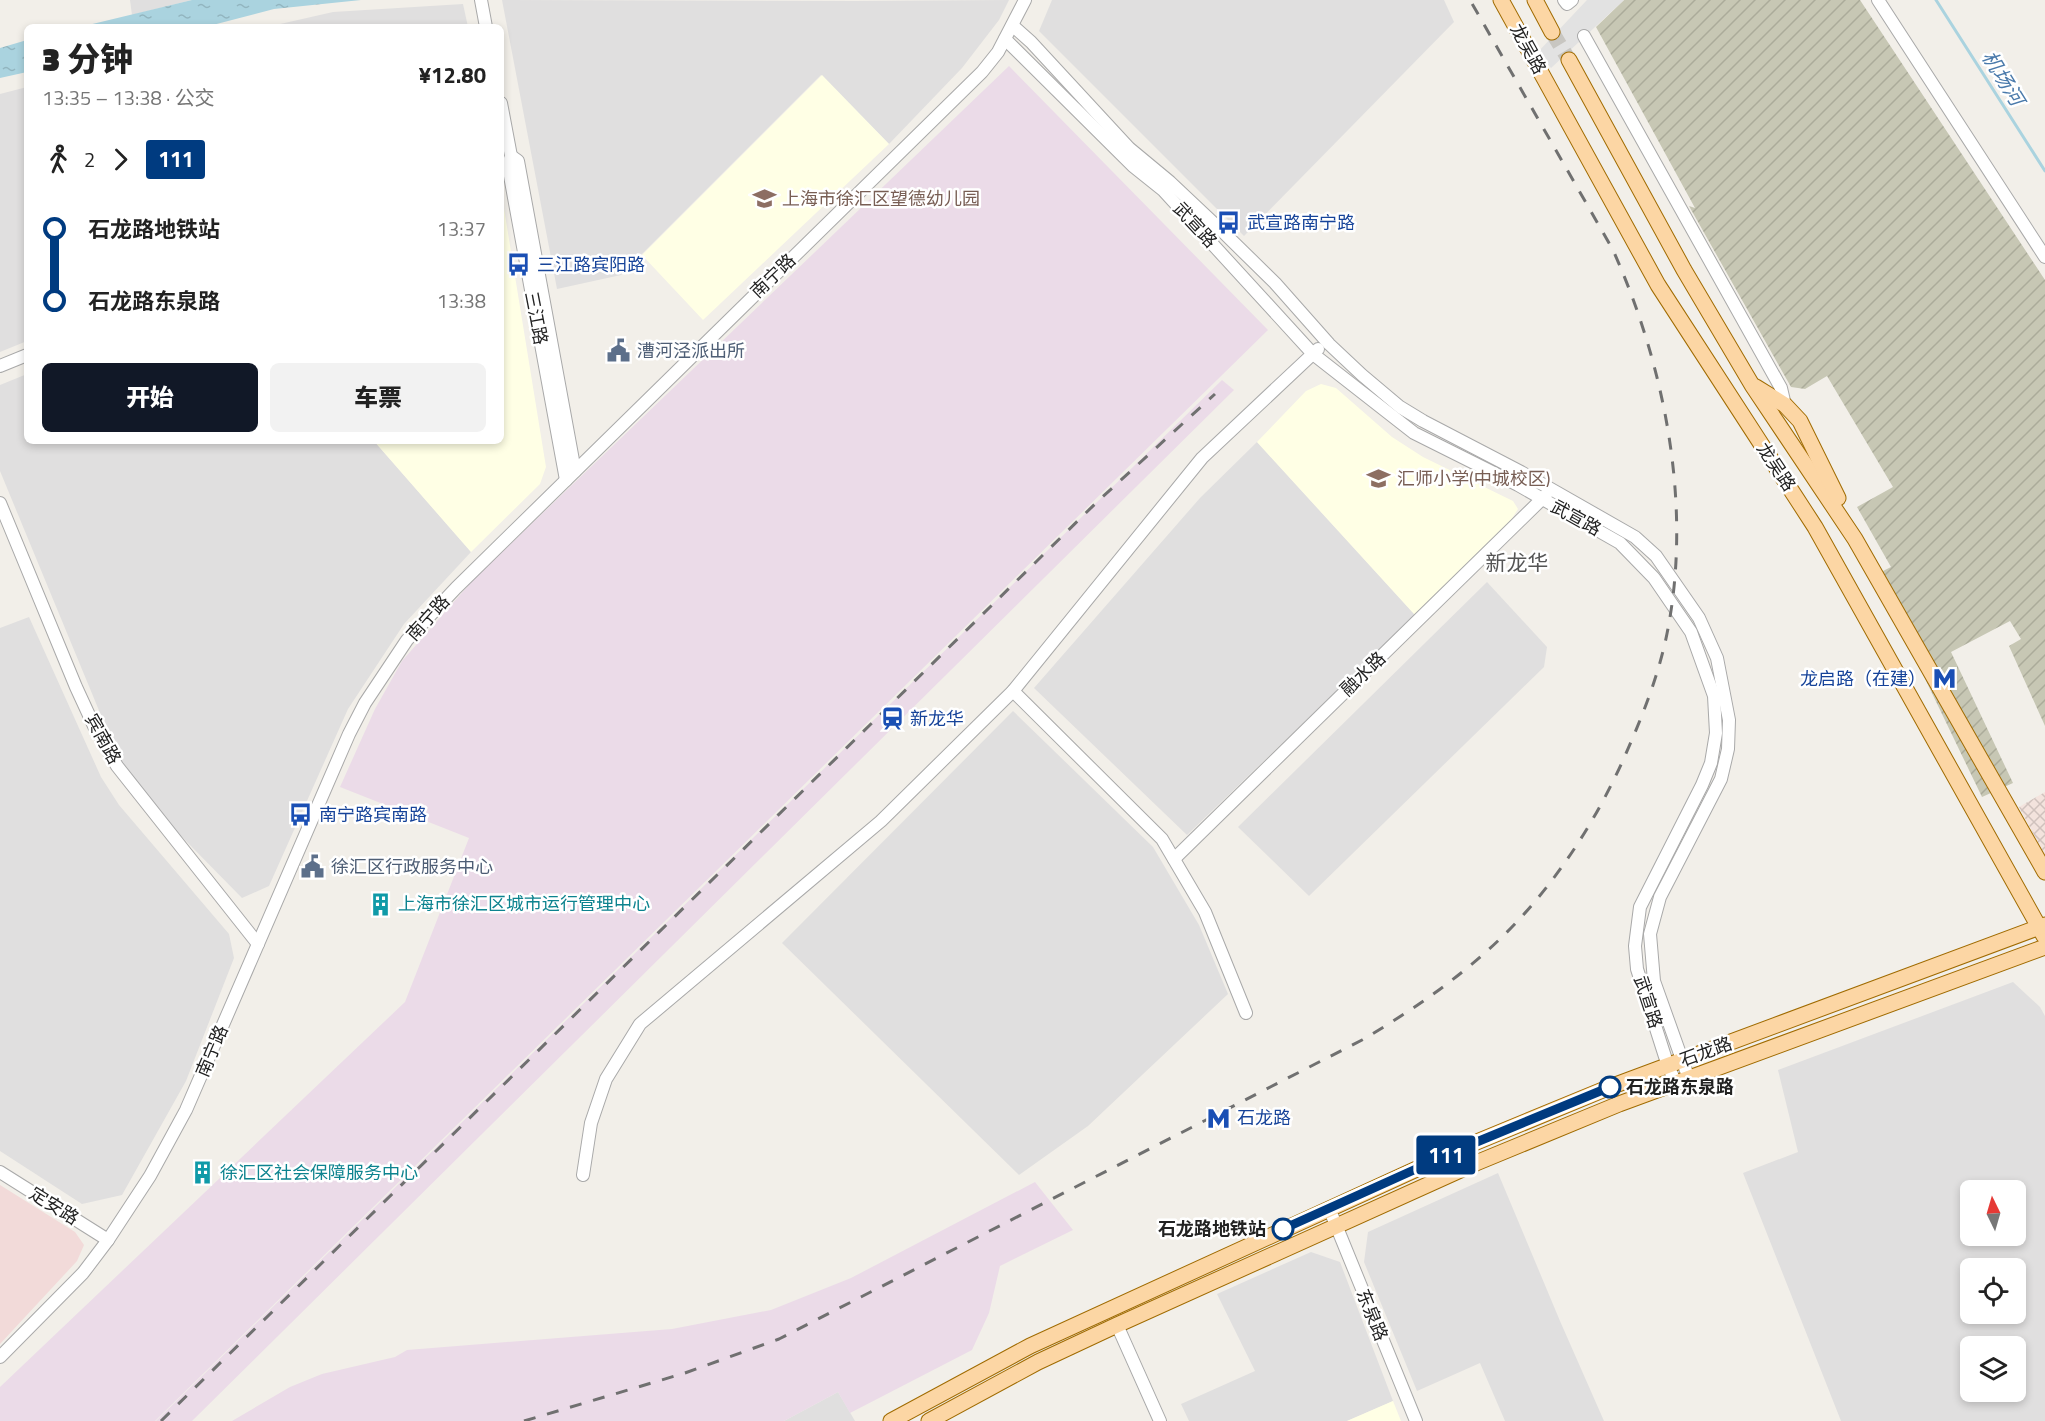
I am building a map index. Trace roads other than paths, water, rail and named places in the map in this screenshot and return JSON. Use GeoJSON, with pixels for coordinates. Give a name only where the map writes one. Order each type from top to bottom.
{"type":"FeatureCollection","features":[{"type":"Feature","properties":{"kind":"main road","name":"龙吴路"},"geometry":{"type":"LineString","coordinates":[[1501,0],[1658,285],[1815,526],[2043,930]]}},
{"type":"Feature","properties":{"kind":"main road","name":"龙吴路"},"geometry":{"type":"LineString","coordinates":[[1534,0],[1552,32]]}},
{"type":"Feature","properties":{"kind":"main road","name":"龙吴路"},"geometry":{"type":"LineString","coordinates":[[1569,60],[1684,270],[1752,384],[1855,539],[2045,872]]}},
{"type":"Feature","properties":{"kind":"main road"},"geometry":{"type":"LineString","coordinates":[[1752,384],[1785,405],[1800,421],[1855,539]]}},
{"type":"Feature","properties":{"kind":"main road","name":"石龙路"},"geometry":{"type":"LineString","coordinates":[[891,1421],[1030,1347],[1467,1146],[1675,1063],[2043,930]]}},
{"type":"Feature","properties":{"kind":"main road","name":"石龙路"},"geometry":{"type":"LineString","coordinates":[[929,1421],[1038,1362],[1117,1324],[1476,1162],[1683,1081],[2045,947]]}},
{"type":"Feature","properties":{"kind":"street","name":"南宁路"},"geometry":{"type":"LineString","coordinates":[[0,1357],[82,1273],[108,1240],[150,1176],[186,1110],[349,734],[384,671],[431,613],[982,72],[1005,39],[1025,0]]}},
{"type":"Feature","properties":{"kind":"street"},"geometry":{"type":"LineString","coordinates":[[1878,0],[2045,257]]}},
{"type":"Feature","properties":{"kind":"street"},"geometry":{"type":"LineString","coordinates":[[481,3],[485,24]]}},
{"type":"Feature","properties":{"kind":"street"},"geometry":{"type":"LineString","coordinates":[[1012,26],[1031,42],[1129,148],[1170,182],[1275,283],[1325,340],[1400,407],[1551,488],[1635,537],[1656,556],[1699,618],[1717,658],[1729,720],[1728,749],[1720,779],[1660,897],[1650,934],[1654,981],[1675,1063],[1683,1081]]}},
{"type":"Feature","properties":{"kind":"street"},"geometry":{"type":"LineString","coordinates":[[1584,36],[1781,388],[1785,405]]}},
{"type":"Feature","properties":{"kind":"street","name":"武宣路"},"geometry":{"type":"LineString","coordinates":[[1005,39],[1133,166],[1162,190],[1313,354],[1414,433],[1542,499],[1620,543],[1654,578],[1691,632],[1714,696],[1716,734],[1710,763],[1702,785],[1640,907],[1635,946],[1637,969],[1675,1063]]}},
{"type":"Feature","properties":{"kind":"street","name":"三江路"},"geometry":{"type":"LineString","coordinates":[[504,136],[506,158],[570,475]]}},
{"type":"Feature","properties":{"kind":"street"},"geometry":{"type":"LineString","coordinates":[[583,1176],[591,1124],[606,1079],[640,1024],[881,821],[1013,691],[1202,458],[1325,340]]}},
{"type":"Feature","properties":{"kind":"street"},"geometry":{"type":"LineString","coordinates":[[0,366],[24,356]]}},
{"type":"Feature","properties":{"kind":"street","name":"融水路"},"geometry":{"type":"LineString","coordinates":[[1174,859],[1551,488]]}},
{"type":"Feature","properties":{"kind":"street","name":"宾南路"},"geometry":{"type":"LineString","coordinates":[[0,503],[76,687],[94,726],[117,766],[258,944]]}},
{"type":"Feature","properties":{"kind":"street"},"geometry":{"type":"LineString","coordinates":[[1013,691],[1162,839],[1205,912],[1246,1012]]}},
{"type":"Feature","properties":{"kind":"street","name":"定安路"},"geometry":{"type":"LineString","coordinates":[[0,1172],[108,1240]]}},
{"type":"Feature","properties":{"kind":"street","name":"东泉路"},"geometry":{"type":"LineString","coordinates":[[1329,1208],[1416,1421]]}},
{"type":"Feature","properties":{"kind":"street"},"geometry":{"type":"LineString","coordinates":[[1117,1324],[1160,1421]]}},
{"type":"Feature","properties":{"kind":"water"},"geometry":{"type":"Polygon","coordinates":[[[192,0],[361,0],[274,9],[216,24],[92,24],[192,0]]]}},
{"type":"Feature","properties":{"kind":"water"},"geometry":{"type":"Polygon","coordinates":[[[24,41],[24,73],[0,78],[0,48],[24,41]]]}},
{"type":"Feature","properties":{"kind":"waterway","name":"机场河"},"geometry":{"type":"LineString","coordinates":[[1936,0],[2045,171]]}},
{"type":"Feature","properties":{"kind":"tunnel"},"geometry":{"type":"LineString","coordinates":[[1552,32],[1569,60]]}},
{"type":"Feature","properties":{"kind":"railway"},"geometry":{"type":"LineString","coordinates":[[524,1421],[685,1373],[779,1339],[1362,1040],[1436,992],[1487,951],[1522,917],[1572,853],[1600,806],[1624,758],[1661,658],[1669,623],[1675,576],[1677,528],[1674,481],[1659,385],[1631,294],[1613,250],[1470,0]]}},
{"type":"Feature","properties":{"kind":"railway"},"geometry":{"type":"LineString","coordinates":[[161,1421],[1098,501],[1215,394]]}},
{"type":"Feature","properties":{"kind":"place","name":"上海市徐汇区望德幼儿园"},"geometry":{"type":"Point","coordinates":[764,199]}},
{"type":"Feature","properties":{"kind":"place","name":"武宣路南宁路"},"geometry":{"type":"Point","coordinates":[1229,223]}},
{"type":"Feature","properties":{"kind":"place","name":"三江路宾阳路"},"geometry":{"type":"Point","coordinates":[519,265]}},
{"type":"Feature","properties":{"kind":"place","name":"漕河泾派出所"},"geometry":{"type":"Point","coordinates":[619,351]}},
{"type":"Feature","properties":{"kind":"place","name":"汇师小学(中城校区)"},"geometry":{"type":"Point","coordinates":[1379,479]}},
{"type":"Feature","properties":{"kind":"place","name":"龙启路（在建）"},"geometry":{"type":"Point","coordinates":[1944,679]}},
{"type":"Feature","properties":{"kind":"place","name":"新龙华"},"geometry":{"type":"Point","coordinates":[892,719]}},
{"type":"Feature","properties":{"kind":"place","name":"南宁路宾南路"},"geometry":{"type":"Point","coordinates":[301,815]}},
{"type":"Feature","properties":{"kind":"place","name":"徐汇区行政服务中心"},"geometry":{"type":"Point","coordinates":[313,867]}},
{"type":"Feature","properties":{"kind":"place","name":"上海市徐汇区城市运行管理中心"},"geometry":{"type":"Point","coordinates":[380,904]}},
{"type":"Feature","properties":{"kind":"place","name":"石龙路东泉路"},"geometry":{"type":"Point","coordinates":[1610,1087]}},
{"type":"Feature","properties":{"kind":"place","name":"石龙路"},"geometry":{"type":"Point","coordinates":[1219,1118]}},
{"type":"Feature","properties":{"kind":"place","name":"徐汇区社会保障服务中心"},"geometry":{"type":"Point","coordinates":[202,1173]}},
{"type":"Feature","properties":{"kind":"place","name":"石龙路地铁站"},"geometry":{"type":"Point","coordinates":[1283,1229]}},
{"type":"Feature","properties":{"kind":"district","name":"新龙华"},"geometry":{"type":"Point","coordinates":[1517,563]}}]}
